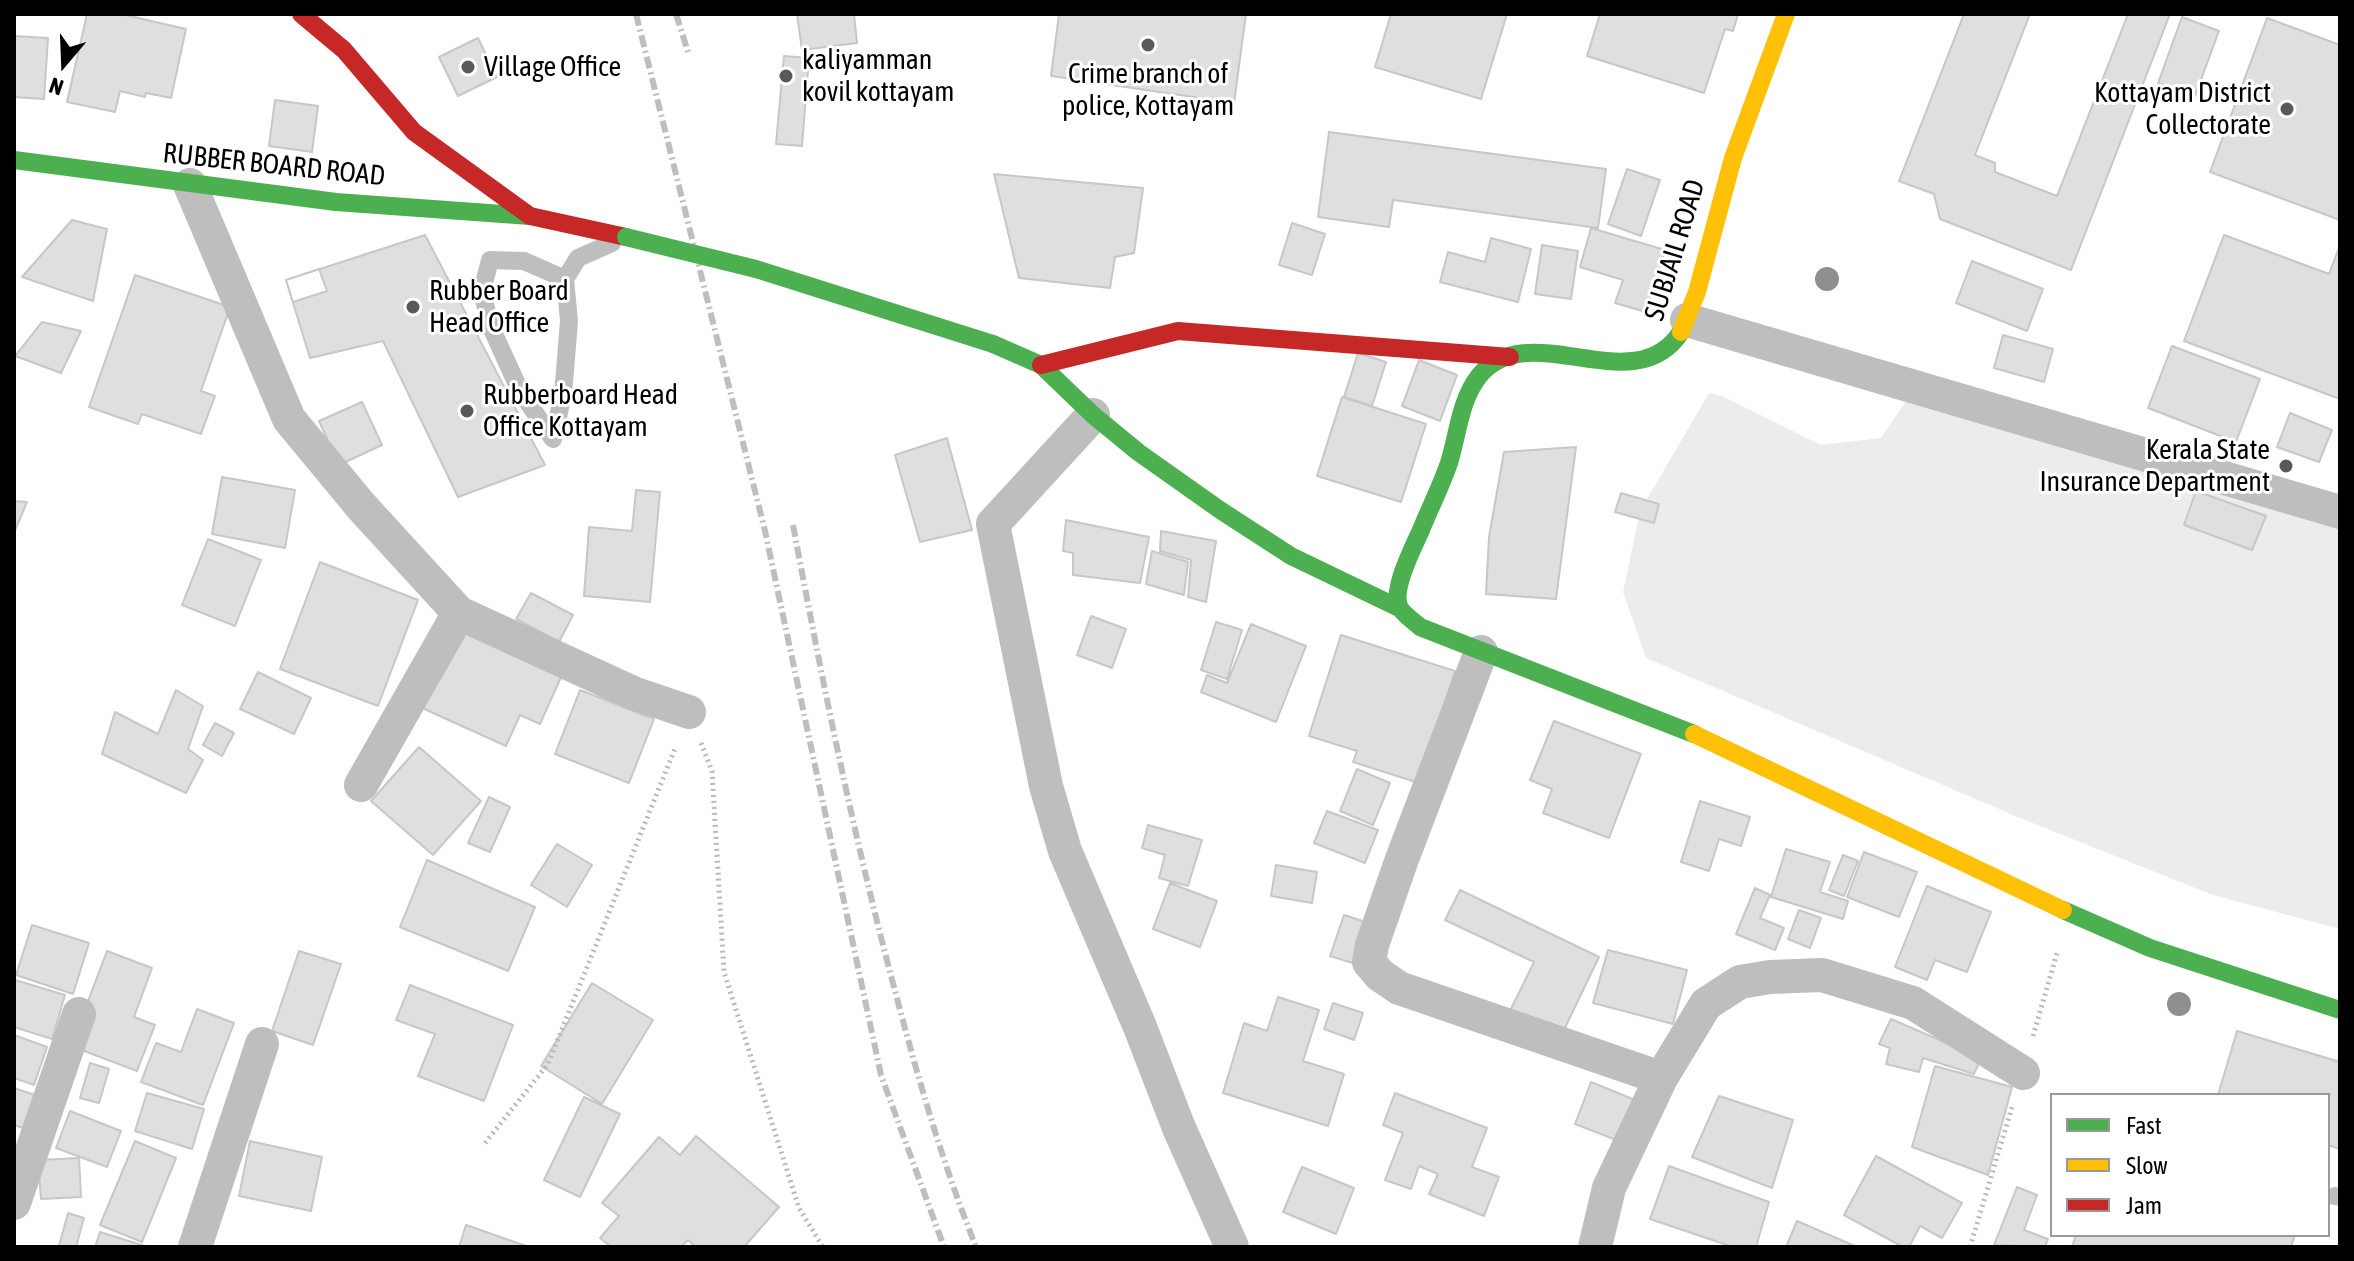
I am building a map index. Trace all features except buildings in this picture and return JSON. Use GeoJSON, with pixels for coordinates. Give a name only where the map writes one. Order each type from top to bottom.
{"type":"FeatureCollection","features":[{"type":"Feature","properties":{"kind":"main road"},"geometry":{"type":"LineString","coordinates":[[301,14],[344,50],[414,132],[530,216]]}},
{"type":"Feature","properties":{"kind":"main road","name":"SUBJAIL ROAD"},"geometry":{"type":"LineString","coordinates":[[1399,608],[1397,595],[1401,580],[1449,463],[1473,382],[1488,366],[1510,357],[1558,355],[1634,363],[1661,356],[1676,342],[1687,320],[1752,102],[1786,14]]}},
{"type":"Feature","properties":{"kind":"main road","name":"RUBBER BOARD ROAD"},"geometry":{"type":"LineString","coordinates":[[14,160],[336,202],[530,216],[756,269],[993,344],[1041,365]]}},
{"type":"Feature","properties":{"kind":"main road"},"geometry":{"type":"LineString","coordinates":[[1041,365],[1178,331],[1510,357]]}},
{"type":"Feature","properties":{"kind":"main road"},"geometry":{"type":"LineString","coordinates":[[1041,365],[1093,415],[1138,452],[1220,510],[1291,556],[1399,608],[1420,627],[1702,737],[2093,925],[2150,948],[2340,1010]]}},
{"type":"Feature","properties":{"kind":"street"},"geometry":{"type":"LineString","coordinates":[[190,185],[289,419],[361,506],[459,613],[633,693],[689,712]]}},
{"type":"Feature","properties":{"kind":"street"},"geometry":{"type":"LineString","coordinates":[[1687,320],[2340,512]]}},
{"type":"Feature","properties":{"kind":"street"},"geometry":{"type":"LineString","coordinates":[[1093,415],[993,524],[1046,786],[1065,851],[1179,1128],[1232,1247]]}},
{"type":"Feature","properties":{"kind":"street"},"geometry":{"type":"LineString","coordinates":[[361,785],[459,613]]}},
{"type":"Feature","properties":{"kind":"street"},"geometry":{"type":"LineString","coordinates":[[1481,652],[1397,873],[1369,962],[1380,975],[1399,988],[1661,1078]]}},
{"type":"Feature","properties":{"kind":"street"},"geometry":{"type":"LineString","coordinates":[[1595,1247],[1609,1188],[1661,1078],[1706,1004],[1740,982],[1770,977],[1822,975],[1913,1003],[2023,1073]]}},
{"type":"Feature","properties":{"kind":"street"},"geometry":{"type":"LineString","coordinates":[[14,1203],[79,1014]]}},
{"type":"Feature","properties":{"kind":"street"},"geometry":{"type":"LineString","coordinates":[[195,1247],[262,1044]]}},
{"type":"Feature","properties":{"kind":"lane"},"geometry":{"type":"LineString","coordinates":[[565,279],[524,261],[490,260],[482,291],[490,325],[520,391],[553,439],[563,395],[568,336],[565,279],[578,258],[626,237]]}},
{"type":"Feature","properties":{"kind":"path"},"geometry":{"type":"LineString","coordinates":[[485,1143],[548,1064],[689,712]]}},
{"type":"Feature","properties":{"kind":"path"},"geometry":{"type":"LineString","coordinates":[[689,712],[712,771],[724,972],[799,1208],[823,1247]]}},
{"type":"Feature","properties":{"kind":"shaded area"},"geometry":{"type":"Polygon","coordinates":[[[1920,380],[2340,501],[2340,929],[2213,895],[2020,818],[1646,658],[1623,592],[1640,511],[1709,393],[1722,396],[1821,445],[1881,438],[1920,380]]]}},
{"type":"Feature","properties":{"kind":"railway"},"geometry":{"type":"LineString","coordinates":[[636,14],[765,531],[881,1075],[944,1247]]}},
{"type":"Feature","properties":{"kind":"railway"},"geometry":{"type":"LineString","coordinates":[[676,14],[688,52]]}},
{"type":"Feature","properties":{"kind":"railway"},"geometry":{"type":"LineString","coordinates":[[793,525],[839,757],[879,930],[931,1118],[976,1247]]}},
{"type":"Feature","properties":{"kind":"traffic: fast"},"geometry":{"type":"LineString","coordinates":[[14,160],[336,202],[530,216]]}},
{"type":"Feature","properties":{"kind":"traffic: fast"},"geometry":{"type":"LineString","coordinates":[[626,237],[756,269],[993,344]]}},
{"type":"Feature","properties":{"kind":"traffic: fast"},"geometry":{"type":"LineString","coordinates":[[1681,332],[1661,352],[1637,361],[1525,353],[1500,359],[1479,376],[1464,406],[1439,489],[1404,568],[1398,598],[1403,612],[1420,627],[1694,734]]}},
{"type":"Feature","properties":{"kind":"traffic: fast"},"geometry":{"type":"LineString","coordinates":[[993,344],[1041,365],[1093,415],[1138,452],[1220,510],[1291,556],[1399,608]]}},
{"type":"Feature","properties":{"kind":"traffic: fast"},"geometry":{"type":"LineString","coordinates":[[2063,910],[2150,948],[2340,1010]]}},
{"type":"Feature","properties":{"kind":"traffic: slow"},"geometry":{"type":"LineString","coordinates":[[1681,332],[1697,292],[1733,158],[1786,14]]}},
{"type":"Feature","properties":{"kind":"traffic: slow"},"geometry":{"type":"LineString","coordinates":[[1694,734],[2063,910]]}},
{"type":"Feature","properties":{"kind":"traffic: jam"},"geometry":{"type":"LineString","coordinates":[[301,14],[344,50],[414,132],[530,216],[626,237]]}},
{"type":"Feature","properties":{"kind":"traffic: jam"},"geometry":{"type":"LineString","coordinates":[[1041,365],[1178,331],[1510,357]]}},
{"type":"Feature","properties":{"kind":"place","name":"Crime branch of police, Kottayam"},"geometry":{"type":"Point","coordinates":[1148,45]}},
{"type":"Feature","properties":{"kind":"place","name":"Village Office"},"geometry":{"type":"Point","coordinates":[468,67]}},
{"type":"Feature","properties":{"kind":"place","name":"kaliyamman kovil kottayam"},"geometry":{"type":"Point","coordinates":[786,76]}},
{"type":"Feature","properties":{"kind":"place","name":"Kottayam District Collectorate"},"geometry":{"type":"Point","coordinates":[2287,109]}},
{"type":"Feature","properties":{"kind":"place","name":"Rubber Board Head Office"},"geometry":{"type":"Point","coordinates":[413,307]}},
{"type":"Feature","properties":{"kind":"place","name":"Rubberboard Head Office Kottayam"},"geometry":{"type":"Point","coordinates":[467,411]}},
{"type":"Feature","properties":{"kind":"place","name":"Kerala State Insurance Department"},"geometry":{"type":"Point","coordinates":[2286,466]}}]}
